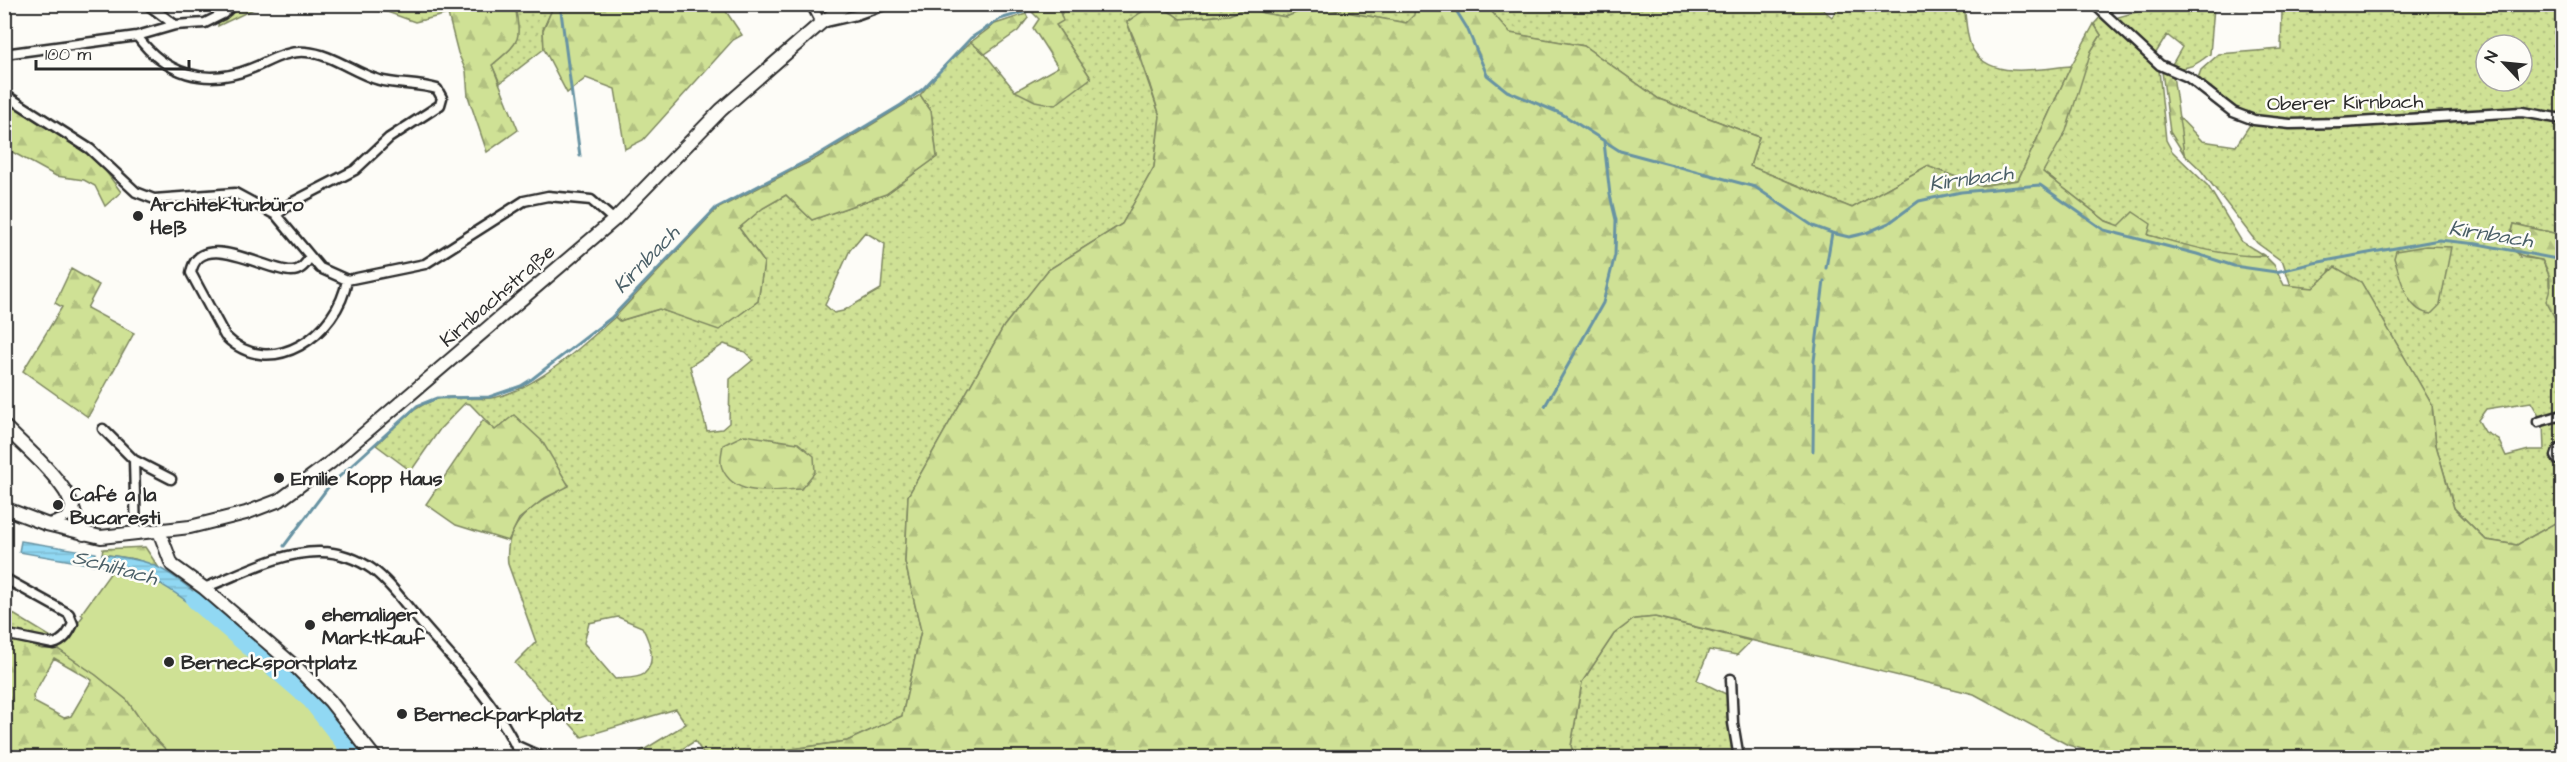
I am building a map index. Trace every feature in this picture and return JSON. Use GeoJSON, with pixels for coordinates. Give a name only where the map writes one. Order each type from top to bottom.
{"type":"FeatureCollection","features":[{"type":"Feature","properties":{"kind":"main road","name":"Kirnbachstraße"},"geometry":{"type":"LineString","coordinates":[[4,508],[46,524],[101,537],[190,526],[246,513],[280,500],[331,462],[614,220],[721,110],[820,23],[847,4]]}},
{"type":"Feature","properties":{"kind":"main road"},"geometry":{"type":"LineString","coordinates":[[4,426],[49,471],[66,493],[76,522],[84,534]]}},
{"type":"Feature","properties":{"kind":"main road"},"geometry":{"type":"LineString","coordinates":[[159,531],[172,565],[204,588],[298,669],[330,701],[375,758]]}},
{"type":"Feature","properties":{"kind":"street"},"geometry":{"type":"LineString","coordinates":[[147,4],[175,26]]}},
{"type":"Feature","properties":{"kind":"street"},"geometry":{"type":"LineString","coordinates":[[4,54],[137,36],[175,26],[205,23],[223,14],[234,4]]}},
{"type":"Feature","properties":{"kind":"street"},"geometry":{"type":"LineString","coordinates":[[812,4],[820,23],[856,15],[887,4]]}},
{"type":"Feature","properties":{"kind":"street","name":"Oberer Kirnbach"},"geometry":{"type":"LineString","coordinates":[[2094,4],[2160,65],[2188,77],[2233,112],[2254,120],[2290,124],[2341,123],[2522,112],[2562,119]]}},
{"type":"Feature","properties":{"kind":"street"},"geometry":{"type":"LineString","coordinates":[[137,36],[163,64],[204,78],[225,77],[289,53],[306,52],[322,56],[378,80],[421,84],[437,90],[442,98],[440,105],[388,138],[355,170],[294,202],[276,215]]}},
{"type":"Feature","properties":{"kind":"street"},"geometry":{"type":"LineString","coordinates":[[4,94],[90,149],[136,192],[144,196],[154,199],[235,193],[276,215],[320,268],[347,280],[425,264],[524,201],[548,196],[591,200],[614,220]]}},
{"type":"Feature","properties":{"kind":"street"},"geometry":{"type":"LineString","coordinates":[[310,257],[300,269],[292,272],[256,260],[219,252],[205,254],[192,265],[191,273],[225,336],[232,344],[248,352],[267,355],[296,348],[321,330],[345,293],[347,280]]}},
{"type":"Feature","properties":{"kind":"street"},"geometry":{"type":"LineString","coordinates":[[2538,422],[2562,415]]}},
{"type":"Feature","properties":{"kind":"street"},"geometry":{"type":"LineString","coordinates":[[103,429],[134,459],[171,479]]}},
{"type":"Feature","properties":{"kind":"street"},"geometry":{"type":"LineString","coordinates":[[2562,447],[2556,456],[2562,461]]}},
{"type":"Feature","properties":{"kind":"street"},"geometry":{"type":"LineString","coordinates":[[134,459],[136,534]]}},
{"type":"Feature","properties":{"kind":"street"},"geometry":{"type":"LineString","coordinates":[[46,524],[67,517],[71,505]]}},
{"type":"Feature","properties":{"kind":"street"},"geometry":{"type":"LineString","coordinates":[[204,588],[295,553],[339,554],[357,561],[373,570],[396,594],[490,703],[517,746],[521,758]]}},
{"type":"Feature","properties":{"kind":"street"},"geometry":{"type":"LineString","coordinates":[[4,578],[69,614],[73,624],[68,635],[61,642],[53,644],[4,634]]}},
{"type":"Feature","properties":{"kind":"street"},"geometry":{"type":"LineString","coordinates":[[1731,679],[1733,723],[1739,758]]}},
{"type":"Feature","properties":{"kind":"street"},"geometry":{"type":"LineString","coordinates":[[517,746],[544,758]]}},
{"type":"Feature","properties":{"kind":"green space"},"geometry":{"type":"Polygon","coordinates":[[[721,4],[742,35],[733,40],[643,140],[625,149],[615,89],[586,78],[567,93],[544,49],[543,30],[554,5],[721,4]]]}},
{"type":"Feature","properties":{"kind":"green space"},"geometry":{"type":"Polygon","coordinates":[[[1069,4],[1415,5],[1415,15],[1406,23],[1313,6],[1286,17],[1263,13],[1249,7],[1229,15],[1180,19],[1166,8],[1127,22],[1160,116],[1154,167],[1122,224],[1048,270],[1004,326],[908,496],[905,562],[921,631],[902,716],[847,741],[739,757],[706,758],[695,741],[669,757],[632,757],[686,724],[676,709],[582,737],[515,663],[536,642],[508,564],[508,549],[516,525],[533,507],[569,485],[495,430],[470,404],[465,403],[440,429],[411,471],[376,445],[419,407],[440,398],[493,398],[522,388],[550,371],[615,317],[620,321],[659,309],[719,329],[758,301],[764,262],[739,228],[763,208],[786,195],[812,220],[886,194],[937,157],[931,111],[920,95],[945,65],[971,42],[985,54],[1015,91],[1091,78],[1056,25],[1062,13],[1058,7],[1069,4]],[[865,232],[850,250],[825,305],[834,313],[843,311],[881,289],[885,244],[865,232]],[[724,344],[690,366],[707,431],[722,429],[729,423],[730,379],[753,360],[745,352],[724,344]],[[618,617],[589,623],[584,643],[615,679],[634,678],[644,674],[651,663],[651,650],[642,627],[618,617]]]}},
{"type":"Feature","properties":{"kind":"green space"},"geometry":{"type":"Polygon","coordinates":[[[1816,4],[1832,17],[1840,5],[1964,5],[1969,42],[1979,57],[1989,65],[2016,70],[2071,66],[2018,180],[1980,186],[1927,166],[1852,208],[1750,166],[1759,137],[1659,99],[1584,46],[1509,33],[1486,5],[1816,4]]]}},
{"type":"Feature","properties":{"kind":"green space"},"geometry":{"type":"Polygon","coordinates":[[[2151,4],[2562,5],[2562,116],[2524,106],[2505,110],[2293,122],[2255,117],[2232,107],[2208,90],[2198,78],[2201,70],[2219,54],[2281,49],[2282,11],[2214,7],[2210,54],[2191,66],[2182,68],[2170,68],[2182,47],[2167,35],[2154,56],[2117,21],[2118,17],[2140,11],[2151,4]]]}},
{"type":"Feature","properties":{"kind":"green space"},"geometry":{"type":"Polygon","coordinates":[[[235,5],[262,5],[218,26],[219,19],[235,5]]]}},
{"type":"Feature","properties":{"kind":"green space"},"geometry":{"type":"Polygon","coordinates":[[[365,5],[387,5],[387,12],[364,9],[365,5]]]}},
{"type":"Feature","properties":{"kind":"green space"},"geometry":{"type":"Polygon","coordinates":[[[387,5],[515,5],[517,40],[492,65],[518,130],[487,152],[468,96],[466,71],[458,53],[448,14],[415,22],[387,12],[387,5]]]}},
{"type":"Feature","properties":{"kind":"green space"},"geometry":{"type":"Polygon","coordinates":[[[515,5],[554,5],[543,30],[544,49],[500,83],[492,65],[509,51],[516,40],[518,26],[515,5]]]}},
{"type":"Feature","properties":{"kind":"green space"},"geometry":{"type":"Polygon","coordinates":[[[1415,5],[1486,5],[1510,33],[1584,46],[1659,99],[1759,137],[1750,166],[1852,208],[1927,166],[1980,186],[2018,180],[2071,66],[2094,24],[2101,35],[2091,51],[2066,131],[2043,172],[2106,221],[2119,226],[2133,212],[2151,224],[2148,235],[2220,252],[2265,256],[2274,265],[2284,285],[2313,288],[2335,267],[2361,282],[2432,405],[2436,445],[2454,508],[2486,540],[2517,545],[2555,523],[2562,526],[2562,757],[2110,757],[2068,745],[1974,694],[1655,617],[1634,619],[1614,634],[1582,682],[1571,746],[1575,757],[739,757],[847,741],[902,716],[921,631],[905,562],[908,496],[1004,326],[1048,270],[1122,224],[1154,167],[1160,116],[1127,22],[1141,12],[1153,8],[1165,10],[1180,19],[1229,15],[1249,7],[1263,13],[1286,17],[1313,6],[1406,23],[1414,15],[1415,5]]]}},
{"type":"Feature","properties":{"kind":"green space"},"geometry":{"type":"Polygon","coordinates":[[[1058,7],[1063,21],[1056,25],[1091,78],[1055,105],[1035,101],[1015,91],[1058,67],[1033,28],[1039,19],[1032,12],[1058,7]]]}},
{"type":"Feature","properties":{"kind":"green space"},"geometry":{"type":"Polygon","coordinates":[[[1026,14],[1028,18],[1018,31],[985,54],[971,42],[995,24],[1026,14]]]}},
{"type":"Feature","properties":{"kind":"green space"},"geometry":{"type":"Polygon","coordinates":[[[2102,15],[2159,70],[2166,140],[2172,151],[2208,186],[2242,242],[2265,256],[2243,256],[2203,250],[2106,221],[2043,172],[2091,51],[2101,35],[2094,24],[2102,15]]]}},
{"type":"Feature","properties":{"kind":"green space"},"geometry":{"type":"Polygon","coordinates":[[[2165,70],[2173,75],[2184,154],[2170,132],[2162,71],[2165,70]]]}},
{"type":"Feature","properties":{"kind":"green space"},"geometry":{"type":"Polygon","coordinates":[[[920,95],[931,111],[937,157],[886,194],[812,220],[786,195],[763,208],[739,228],[764,262],[758,301],[719,330],[659,309],[619,321],[615,317],[717,209],[817,158],[920,95]]]}},
{"type":"Feature","properties":{"kind":"green space"},"geometry":{"type":"Polygon","coordinates":[[[4,99],[86,153],[104,169],[121,192],[105,206],[95,186],[84,180],[56,176],[5,148],[4,99]]]}},
{"type":"Feature","properties":{"kind":"green space"},"geometry":{"type":"Polygon","coordinates":[[[2177,115],[2202,141],[2236,146],[2251,123],[2515,115],[2552,119],[2562,123],[2562,235],[2514,224],[2510,238],[2520,257],[2542,260],[2549,275],[2555,318],[2562,322],[2562,526],[2555,523],[2517,545],[2486,540],[2454,508],[2436,445],[2432,405],[2361,282],[2330,269],[2328,276],[2313,288],[2291,286],[2283,262],[2257,243],[2200,169],[2184,154],[2177,115]],[[2531,402],[2486,409],[2478,420],[2485,432],[2498,439],[2506,456],[2529,450],[2544,450],[2543,423],[2531,402]]]}},
{"type":"Feature","properties":{"kind":"green space"},"geometry":{"type":"Polygon","coordinates":[[[2514,224],[2562,235],[2562,322],[2555,318],[2546,301],[2550,280],[2542,260],[2519,254],[2512,247],[2514,224]]]}},
{"type":"Feature","properties":{"kind":"green space"},"geometry":{"type":"Polygon","coordinates":[[[2426,246],[2451,247],[2440,305],[2431,314],[2423,312],[2410,301],[2394,258],[2396,251],[2426,246]]]}},
{"type":"Feature","properties":{"kind":"green space"},"geometry":{"type":"Polygon","coordinates":[[[71,269],[99,285],[87,308],[134,333],[88,417],[23,371],[62,307],[55,303],[71,269]]]}},
{"type":"Feature","properties":{"kind":"green space"},"geometry":{"type":"Polygon","coordinates":[[[514,415],[542,441],[569,486],[545,498],[519,519],[508,541],[456,525],[426,504],[483,420],[495,430],[514,415]]]}},
{"type":"Feature","properties":{"kind":"green space"},"geometry":{"type":"Polygon","coordinates":[[[744,435],[798,443],[814,456],[815,472],[801,489],[768,491],[746,489],[736,484],[728,478],[722,468],[721,453],[723,445],[744,435]]]}},
{"type":"Feature","properties":{"kind":"green space"},"geometry":{"type":"Polygon","coordinates":[[[145,547],[159,568],[135,559],[102,554],[103,549],[145,547]]]}},
{"type":"Feature","properties":{"kind":"green space","name":"Bernecksportplatz"},"geometry":{"type":"Polygon","coordinates":[[[114,568],[155,580],[175,591],[211,620],[303,699],[347,757],[173,757],[149,732],[127,700],[58,649],[114,568]]]}},
{"type":"Feature","properties":{"kind":"green space"},"geometry":{"type":"Polygon","coordinates":[[[5,609],[53,638],[48,640],[5,630],[5,609]]]}},
{"type":"Feature","properties":{"kind":"green space"},"geometry":{"type":"Polygon","coordinates":[[[1655,617],[1751,641],[1737,655],[1709,650],[1697,680],[1728,695],[1734,757],[1575,757],[1571,746],[1582,682],[1614,634],[1634,619],[1655,617]]]}},
{"type":"Feature","properties":{"kind":"green space"},"geometry":{"type":"Polygon","coordinates":[[[14,639],[42,649],[58,649],[127,700],[149,732],[173,757],[5,757],[4,650],[8,651],[14,639]],[[54,658],[33,696],[34,702],[64,718],[71,716],[92,680],[54,658]]]}},
{"type":"Feature","properties":{"kind":"water"},"geometry":{"type":"Polygon","coordinates":[[[21,541],[96,553],[94,565],[19,552],[21,541]]]}},
{"type":"Feature","properties":{"kind":"water"},"geometry":{"type":"Polygon","coordinates":[[[102,554],[137,560],[158,567],[185,584],[217,611],[211,620],[160,584],[134,573],[100,565],[102,554]]]}},
{"type":"Feature","properties":{"kind":"waterway"},"geometry":{"type":"LineString","coordinates":[[560,4],[580,156]]}},
{"type":"Feature","properties":{"kind":"waterway","name":"Kirnbach"},"geometry":{"type":"LineString","coordinates":[[284,546],[329,486],[417,406],[437,398],[489,397],[521,386],[611,318],[716,208],[816,156],[901,105],[923,89],[971,38],[1000,19],[1050,4]]}},
{"type":"Feature","properties":{"kind":"waterway","name":"Kirnbach"},"geometry":{"type":"LineString","coordinates":[[1452,4],[1467,28],[1487,75],[1507,91],[1562,114],[1620,151],[1755,187],[1813,226],[1849,237],[1866,233],[1889,223],[1919,201],[1961,192],[2040,185],[2104,230],[2234,266],[2276,272],[2439,240],[2478,244],[2562,260]]}},
{"type":"Feature","properties":{"kind":"waterway"},"geometry":{"type":"LineString","coordinates":[[1545,406],[1603,303],[1615,255],[1616,220],[1610,195],[1604,142]]}},
{"type":"Feature","properties":{"kind":"waterway"},"geometry":{"type":"LineString","coordinates":[[1826,268],[1832,233]]}},
{"type":"Feature","properties":{"kind":"waterway"},"geometry":{"type":"LineString","coordinates":[[1813,451],[1814,361],[1824,281]]}},
{"type":"Feature","properties":{"kind":"waterway","name":"Schiltach"},"geometry":{"type":"LineString","coordinates":[[195,600],[311,700],[356,758]]}},
{"type":"Feature","properties":{"kind":"place","name":"Architekturbüro Heß"},"geometry":{"type":"Point","coordinates":[138,216]}},
{"type":"Feature","properties":{"kind":"place","name":"Emilie Kopp Haus"},"geometry":{"type":"Point","coordinates":[279,478]}},
{"type":"Feature","properties":{"kind":"place","name":"Café a la Bucaresti"},"geometry":{"type":"Point","coordinates":[58,505]}},
{"type":"Feature","properties":{"kind":"place","name":"ehemaliger Marktkauf"},"geometry":{"type":"Point","coordinates":[310,625]}},
{"type":"Feature","properties":{"kind":"place","name":"Bernecksportplatz"},"geometry":{"type":"Point","coordinates":[169,662]}},
{"type":"Feature","properties":{"kind":"place","name":"Berneckparkplatz"},"geometry":{"type":"Point","coordinates":[402,714]}}]}
